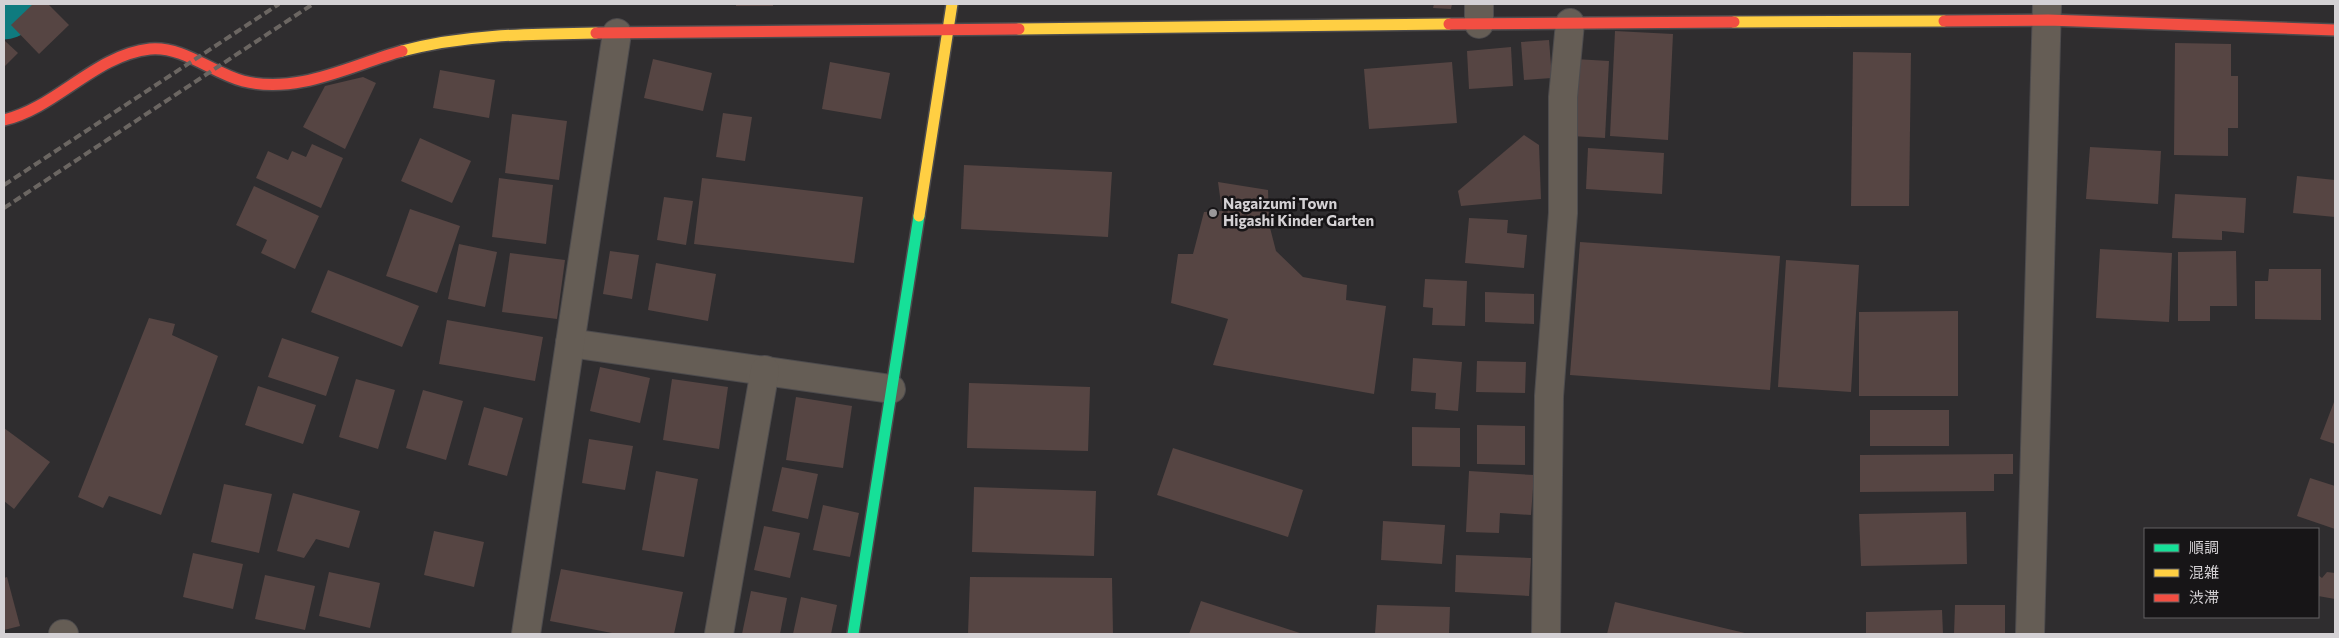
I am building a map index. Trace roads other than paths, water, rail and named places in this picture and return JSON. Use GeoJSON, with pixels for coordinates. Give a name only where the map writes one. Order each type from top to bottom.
{"type":"FeatureCollection","features":[{"type":"Feature","properties":{"kind":"street"},"geometry":{"type":"LineString","coordinates":[[853,634],[952,4]]}},
{"type":"Feature","properties":{"kind":"street"},"geometry":{"type":"LineString","coordinates":[[2030,634],[2048,12]]}},
{"type":"Feature","properties":{"kind":"street"},"geometry":{"type":"LineString","coordinates":[[4,120],[22,116],[122,56],[151,49],[164,50],[215,68],[249,83],[274,84],[338,74],[399,52],[451,40],[522,34],[949,31],[1479,14],[1570,23],[2048,12],[2335,30]]}},
{"type":"Feature","properties":{"kind":"street"},"geometry":{"type":"LineString","coordinates":[[1546,634],[1549,396],[1563,213],[1563,97],[1570,23]]}},
{"type":"Feature","properties":{"kind":"street"},"geometry":{"type":"LineString","coordinates":[[526,634],[617,32]]}},
{"type":"Feature","properties":{"kind":"street"},"geometry":{"type":"LineString","coordinates":[[570,343],[891,389]]}},
{"type":"Feature","properties":{"kind":"street"},"geometry":{"type":"LineString","coordinates":[[719,634],[765,370]]}},
{"type":"Feature","properties":{"kind":"railway"},"geometry":{"type":"LineString","coordinates":[[4,185],[279,4]]}},
{"type":"Feature","properties":{"kind":"railway"},"geometry":{"type":"LineString","coordinates":[[4,208],[313,4]]}},
{"type":"Feature","properties":{"kind":"place","name":"Nagaizumi Town Higashi Kinder Garten"},"geometry":{"type":"Point","coordinates":[1213,213]}}]}
